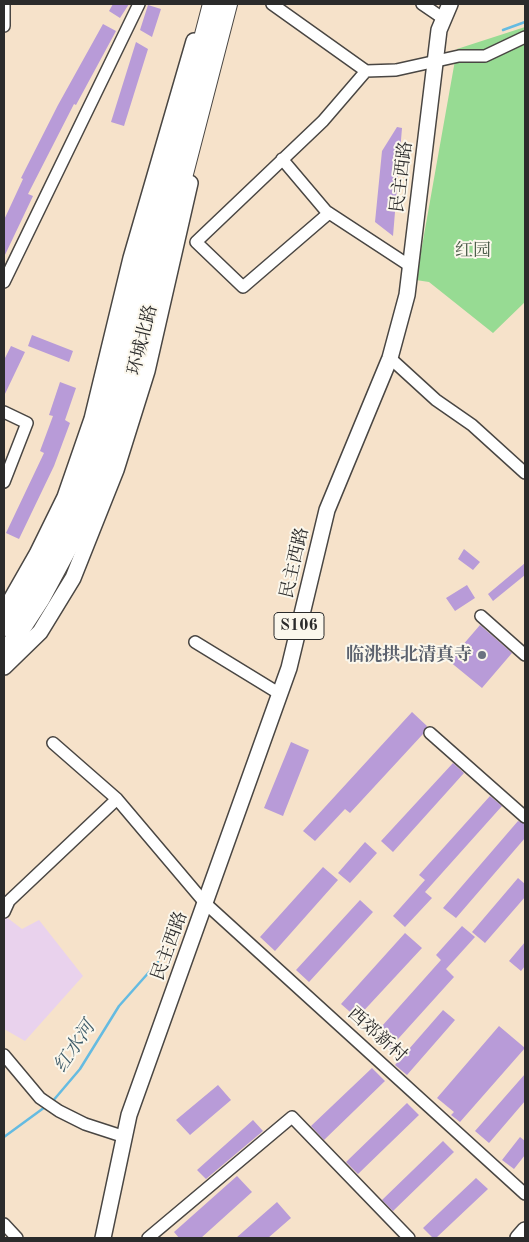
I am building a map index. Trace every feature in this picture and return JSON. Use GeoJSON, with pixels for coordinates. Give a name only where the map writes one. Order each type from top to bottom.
{"type":"FeatureCollection","features":[{"type":"Feature","properties":{"kind":"highway","name":"环城北路"},"geometry":{"type":"LineString","coordinates":[[4,627],[28,591],[69,514],[117,414],[165,185],[212,4]]}},
{"type":"Feature","properties":{"kind":"highway","name":"环城北路"},"geometry":{"type":"LineString","coordinates":[[4,655],[41,598],[85,516],[117,414],[180,189],[228,4]]}},
{"type":"Feature","properties":{"kind":"main road"},"geometry":{"type":"LineString","coordinates":[[4,612],[37,554],[65,496],[92,420],[131,258],[205,4]]}},
{"type":"Feature","properties":{"kind":"main road"},"geometry":{"type":"LineString","coordinates":[[4,667],[40,632],[73,578],[116,470],[147,371],[233,4]]}},
{"type":"Feature","properties":{"kind":"main road","name":"民主西路"},"geometry":{"type":"LineString","coordinates":[[103,1238],[129,1115],[289,668],[326,510],[390,358],[407,295],[439,30],[450,4]]}},
{"type":"Feature","properties":{"kind":"main road"},"geometry":{"type":"LineString","coordinates":[[518,1238],[525,1230]]}},
{"type":"Feature","properties":{"kind":"street"},"geometry":{"type":"LineString","coordinates":[[4,282],[139,4]]}},
{"type":"Feature","properties":{"kind":"street"},"geometry":{"type":"LineString","coordinates":[[272,4],[366,70],[396,70],[459,56],[486,56],[525,37]]}},
{"type":"Feature","properties":{"kind":"street"},"geometry":{"type":"LineString","coordinates":[[422,4],[444,19]]}},
{"type":"Feature","properties":{"kind":"street"},"geometry":{"type":"LineString","coordinates":[[4,5],[4,26]]}},
{"type":"Feature","properties":{"kind":"street"},"geometry":{"type":"LineString","coordinates":[[329,213],[243,287],[196,242],[322,121],[366,70]]}},
{"type":"Feature","properties":{"kind":"street"},"geometry":{"type":"LineString","coordinates":[[282,159],[329,213],[410,266]]}},
{"type":"Feature","properties":{"kind":"street"},"geometry":{"type":"LineString","coordinates":[[390,358],[436,400],[472,425],[525,473]]}},
{"type":"Feature","properties":{"kind":"street"},"geometry":{"type":"LineString","coordinates":[[4,412],[27,423],[4,482]]}},
{"type":"Feature","properties":{"kind":"street"},"geometry":{"type":"LineString","coordinates":[[482,616],[525,655]]}},
{"type":"Feature","properties":{"kind":"street"},"geometry":{"type":"LineString","coordinates":[[195,642],[280,694]]}},
{"type":"Feature","properties":{"kind":"street"},"geometry":{"type":"LineString","coordinates":[[430,732],[525,817]]}},
{"type":"Feature","properties":{"kind":"street","name":"西郊新村"},"geometry":{"type":"LineString","coordinates":[[53,743],[117,800],[205,903],[525,1194]]}},
{"type":"Feature","properties":{"kind":"street"},"geometry":{"type":"LineString","coordinates":[[4,912],[8,901],[117,800]]}},
{"type":"Feature","properties":{"kind":"street"},"geometry":{"type":"LineString","coordinates":[[4,1055],[40,1098],[85,1124],[125,1137]]}},
{"type":"Feature","properties":{"kind":"street"},"geometry":{"type":"LineString","coordinates":[[148,1238],[292,1117],[410,1238]]}},
{"type":"Feature","properties":{"kind":"street"},"geometry":{"type":"LineString","coordinates":[[4,1224],[17,1238]]}},
{"type":"Feature","properties":{"kind":"shaded area"},"geometry":{"type":"Polygon","coordinates":[[[5,916],[22,929],[39,920],[83,976],[25,1041],[4,1029],[5,916]]]}},
{"type":"Feature","properties":{"kind":"green space","name":"红园"},"geometry":{"type":"Polygon","coordinates":[[[525,27],[525,302],[493,333],[429,282],[416,280],[457,49],[525,27]]]}},
{"type":"Feature","properties":{"kind":"building"},"geometry":{"type":"Polygon","coordinates":[[[113,4],[129,4],[120,18],[109,11],[113,4]]]}},
{"type":"Feature","properties":{"kind":"building"},"geometry":{"type":"Polygon","coordinates":[[[148,5],[161,9],[152,37],[140,30],[148,5]]]}},
{"type":"Feature","properties":{"kind":"building"},"geometry":{"type":"Polygon","coordinates":[[[103,24],[116,31],[76,105],[74,104],[28,194],[33,196],[4,257],[4,220],[23,179],[21,178],[58,105],[103,24]]]}},
{"type":"Feature","properties":{"kind":"building"},"geometry":{"type":"Polygon","coordinates":[[[136,42],[148,49],[124,126],[111,122],[136,42]]]}},
{"type":"Feature","properties":{"kind":"building"},"geometry":{"type":"Polygon","coordinates":[[[397,127],[402,128],[393,236],[375,222],[382,151],[397,127]]]}},
{"type":"Feature","properties":{"kind":"building"},"geometry":{"type":"Polygon","coordinates":[[[32,335],[73,351],[69,362],[28,346],[32,335]]]}},
{"type":"Feature","properties":{"kind":"building"},"geometry":{"type":"Polygon","coordinates":[[[11,346],[25,352],[4,396],[4,360],[11,346]]]}},
{"type":"Feature","properties":{"kind":"building"},"geometry":{"type":"Polygon","coordinates":[[[60,382],[76,388],[65,420],[70,423],[54,466],[19,539],[6,533],[44,453],[40,451],[53,416],[49,415],[60,382]]]}},
{"type":"Feature","properties":{"kind":"building"},"geometry":{"type":"Polygon","coordinates":[[[464,549],[480,562],[473,570],[458,559],[464,549]]]}},
{"type":"Feature","properties":{"kind":"building"},"geometry":{"type":"Polygon","coordinates":[[[525,563],[525,575],[493,601],[488,594],[525,563]]]}},
{"type":"Feature","properties":{"kind":"building"},"geometry":{"type":"Polygon","coordinates":[[[467,585],[475,598],[455,611],[446,598],[467,585]]]}},
{"type":"Feature","properties":{"kind":"building","name":"临洮拱北清真寺"},"geometry":{"type":"Polygon","coordinates":[[[480,625],[512,653],[482,688],[449,661],[480,625]]]}},
{"type":"Feature","properties":{"kind":"building"},"geometry":{"type":"Polygon","coordinates":[[[412,712],[427,726],[423,734],[350,813],[345,809],[315,841],[303,831],[412,712]]]}},
{"type":"Feature","properties":{"kind":"building"},"geometry":{"type":"Polygon","coordinates":[[[291,742],[309,750],[283,816],[264,808],[291,742]]]}},
{"type":"Feature","properties":{"kind":"building"},"geometry":{"type":"Polygon","coordinates":[[[453,763],[464,773],[393,852],[381,841],[453,763]]]}},
{"type":"Feature","properties":{"kind":"building"},"geometry":{"type":"Polygon","coordinates":[[[490,796],[502,806],[425,892],[432,898],[405,927],[393,916],[425,880],[419,875],[490,796]]]}},
{"type":"Feature","properties":{"kind":"building"},"geometry":{"type":"Polygon","coordinates":[[[518,821],[525,824],[525,838],[456,918],[443,908],[518,821]]]}},
{"type":"Feature","properties":{"kind":"building"},"geometry":{"type":"Polygon","coordinates":[[[365,842],[377,853],[350,883],[338,873],[365,842]]]}},
{"type":"Feature","properties":{"kind":"building"},"geometry":{"type":"Polygon","coordinates":[[[323,867],[338,880],[275,951],[260,937],[323,867]]]}},
{"type":"Feature","properties":{"kind":"building"},"geometry":{"type":"Polygon","coordinates":[[[518,878],[525,884],[525,897],[485,943],[472,932],[518,878]]]}},
{"type":"Feature","properties":{"kind":"building"},"geometry":{"type":"Polygon","coordinates":[[[360,900],[373,912],[309,982],[296,970],[360,900]]]}},
{"type":"Feature","properties":{"kind":"building"},"geometry":{"type":"Polygon","coordinates":[[[462,926],[475,937],[446,969],[454,977],[389,1049],[374,1035],[441,960],[436,955],[462,926]]]}},
{"type":"Feature","properties":{"kind":"building"},"geometry":{"type":"Polygon","coordinates":[[[405,933],[422,948],[357,1018],[341,1004],[405,933]]]}},
{"type":"Feature","properties":{"kind":"building"},"geometry":{"type":"Polygon","coordinates":[[[525,942],[525,966],[521,971],[509,961],[525,942]]]}},
{"type":"Feature","properties":{"kind":"building"},"geometry":{"type":"Polygon","coordinates":[[[443,1010],[455,1020],[407,1075],[395,1065],[443,1010]]]}},
{"type":"Feature","properties":{"kind":"building"},"geometry":{"type":"Polygon","coordinates":[[[499,1026],[525,1048],[460,1122],[451,1115],[454,1112],[437,1098],[499,1026]]]}},
{"type":"Feature","properties":{"kind":"building"},"geometry":{"type":"Polygon","coordinates":[[[372,1068],[385,1081],[324,1140],[311,1126],[372,1068]]]}},
{"type":"Feature","properties":{"kind":"building"},"geometry":{"type":"Polygon","coordinates":[[[525,1074],[525,1101],[489,1143],[475,1131],[525,1074]]]}},
{"type":"Feature","properties":{"kind":"building"},"geometry":{"type":"Polygon","coordinates":[[[218,1085],[231,1100],[190,1135],[176,1120],[218,1085]]]}},
{"type":"Feature","properties":{"kind":"building"},"geometry":{"type":"Polygon","coordinates":[[[407,1103],[419,1115],[358,1174],[346,1162],[407,1103]]]}},
{"type":"Feature","properties":{"kind":"building"},"geometry":{"type":"Polygon","coordinates":[[[253,1120],[263,1131],[206,1179],[197,1170],[253,1120]]]}},
{"type":"Feature","properties":{"kind":"building"},"geometry":{"type":"Polygon","coordinates":[[[520,1137],[525,1141],[525,1155],[514,1169],[502,1160],[520,1137]]]}},
{"type":"Feature","properties":{"kind":"building"},"geometry":{"type":"Polygon","coordinates":[[[443,1141],[454,1152],[393,1211],[382,1200],[443,1141]]]}},
{"type":"Feature","properties":{"kind":"building"},"geometry":{"type":"Polygon","coordinates":[[[237,1176],[252,1192],[201,1238],[179,1238],[174,1232],[237,1176]]]}},
{"type":"Feature","properties":{"kind":"building"},"geometry":{"type":"Polygon","coordinates":[[[476,1178],[488,1189],[436,1238],[433,1238],[423,1228],[476,1178]]]}},
{"type":"Feature","properties":{"kind":"building"},"geometry":{"type":"Polygon","coordinates":[[[277,1202],[291,1218],[268,1238],[236,1238],[277,1202]]]}},
{"type":"Feature","properties":{"kind":"waterway","name":"红水河"},"geometry":{"type":"LineString","coordinates":[[503,30],[525,22]]}},
{"type":"Feature","properties":{"kind":"waterway","name":"红水河"},"geometry":{"type":"LineString","coordinates":[[52,1102],[80,1069],[119,1006],[158,962]]}},
{"type":"Feature","properties":{"kind":"waterway","name":"红水河"},"geometry":{"type":"LineString","coordinates":[[4,1137],[45,1107]]}},
{"type":"Feature","properties":{"kind":"place","name":"临洮拱北清真寺"},"geometry":{"type":"Point","coordinates":[482,655]}}]}
